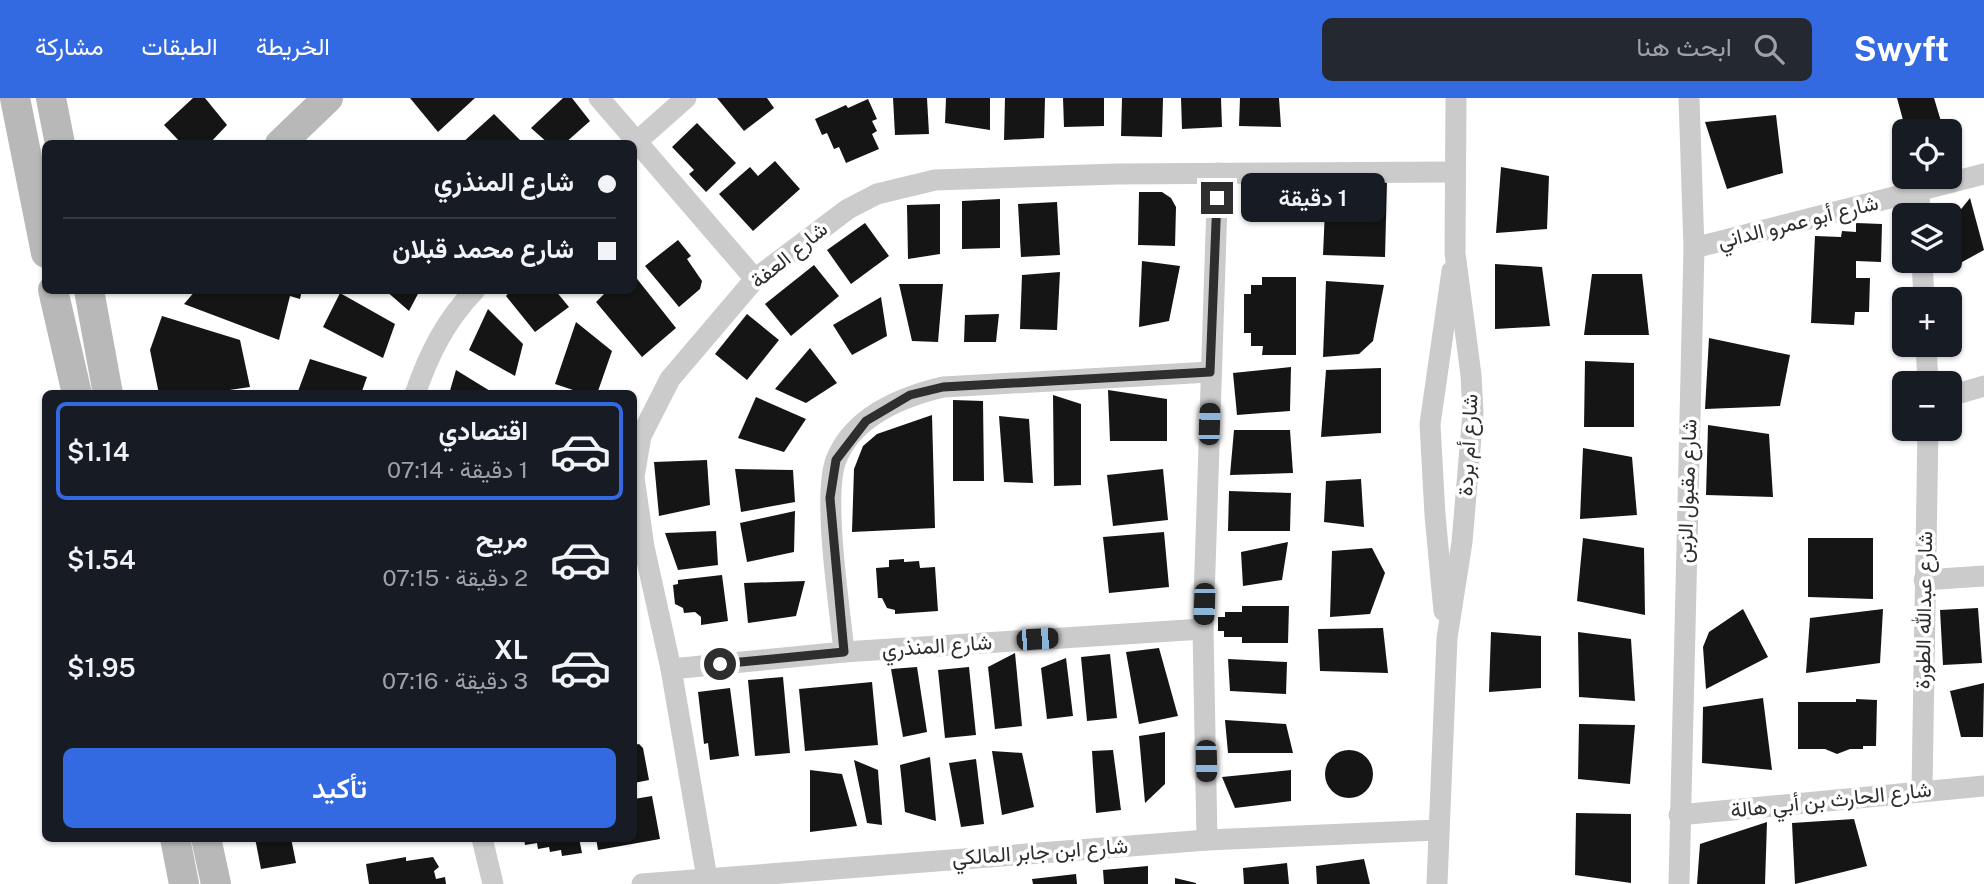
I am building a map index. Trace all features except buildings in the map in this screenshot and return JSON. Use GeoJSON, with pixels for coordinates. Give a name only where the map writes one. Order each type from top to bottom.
{"type":"FeatureCollection","features":[{"type":"Feature","properties":{"kind":"street"},"geometry":{"type":"LineString","coordinates":[[15,98],[42,234]]}},
{"type":"Feature","properties":{"kind":"street"},"geometry":{"type":"LineString","coordinates":[[51,98],[59,140]]}},
{"type":"Feature","properties":{"kind":"street"},"geometry":{"type":"LineString","coordinates":[[283,140],[328,98]]}},
{"type":"Feature","properties":{"kind":"street"},"geometry":{"type":"LineString","coordinates":[[599,98],[633,140]]}},
{"type":"Feature","properties":{"kind":"street"},"geometry":{"type":"LineString","coordinates":[[637,141],[687,98]]}},
{"type":"Feature","properties":{"kind":"street","name":"شارع أم بردة"},"geometry":{"type":"LineString","coordinates":[[1437,884],[1447,638],[1462,541],[1473,413],[1470,361],[1455,253],[1456,98]]}},
{"type":"Feature","properties":{"kind":"street","name":"شارع مقبول الزبن"},"geometry":{"type":"LineString","coordinates":[[1679,884],[1694,248],[1689,98]]}},
{"type":"Feature","properties":{"kind":"street"},"geometry":{"type":"LineString","coordinates":[[637,145],[755,279]]}},
{"type":"Feature","properties":{"kind":"street","name":"شارع العفة"},"geometry":{"type":"LineString","coordinates":[[637,459],[641,436],[670,379],[755,279],[848,209],[877,194],[935,180],[1218,173],[1454,172]]}},
{"type":"Feature","properties":{"kind":"street"},"geometry":{"type":"LineString","coordinates":[[1207,840],[1203,629],[1218,173]]}},
{"type":"Feature","properties":{"kind":"street","name":"شارع أبو عمرو الداني"},"geometry":{"type":"LineString","coordinates":[[1694,248],[1984,174]]}},
{"type":"Feature","properties":{"kind":"street"},"geometry":{"type":"LineString","coordinates":[[1919,192],[1919,203]]}},
{"type":"Feature","properties":{"kind":"street","name":"شارع أم بردة"},"geometry":{"type":"LineString","coordinates":[[1447,638],[1434,515],[1430,424],[1440,340],[1455,253]]}},
{"type":"Feature","properties":{"kind":"street"},"geometry":{"type":"LineString","coordinates":[[54,294],[76,390]]}},
{"type":"Feature","properties":{"kind":"street"},"geometry":{"type":"LineString","coordinates":[[90,294],[107,390]]}},
{"type":"Feature","properties":{"kind":"street"},"geometry":{"type":"LineString","coordinates":[[416,390],[430,353],[456,310],[470,294]]}},
{"type":"Feature","properties":{"kind":"street"},"geometry":{"type":"LineString","coordinates":[[844,652],[830,498],[836,460],[866,421],[910,395],[943,387],[1210,372]]}},
{"type":"Feature","properties":{"kind":"street"},"geometry":{"type":"LineString","coordinates":[[1962,392],[1984,386]]}},
{"type":"Feature","properties":{"kind":"street","name":"شارع عبدالله الطورة"},"geometry":{"type":"LineString","coordinates":[[1922,790],[1928,441]]}},
{"type":"Feature","properties":{"kind":"street","name":"شارع العفة"},"geometry":{"type":"LineString","coordinates":[[637,498],[644,547],[671,669],[707,878]]}},
{"type":"Feature","properties":{"kind":"street"},"geometry":{"type":"LineString","coordinates":[[1924,580],[1984,576]]}},
{"type":"Feature","properties":{"kind":"street","name":"شارع المنذري"},"geometry":{"type":"LineString","coordinates":[[671,669],[844,652],[1203,629]]}},
{"type":"Feature","properties":{"kind":"street","name":"شارع الحارث بن أبي هالة"},"geometry":{"type":"LineString","coordinates":[[1679,815],[1984,786]]}},
{"type":"Feature","properties":{"kind":"street","name":"شارع ابن جابر المالكي"},"geometry":{"type":"LineString","coordinates":[[642,884],[1207,840],[1438,830]]}},
{"type":"Feature","properties":{"kind":"street"},"geometry":{"type":"LineString","coordinates":[[176,842],[184,884]]}},
{"type":"Feature","properties":{"kind":"street"},"geometry":{"type":"LineString","coordinates":[[207,842],[216,884]]}},
{"type":"Feature","properties":{"kind":"street"},"geometry":{"type":"LineString","coordinates":[[483,842],[493,884]]}},
{"type":"Feature","properties":{"kind":"route"},"geometry":{"type":"LineString","coordinates":[[720,664],[844,652],[830,498],[836,460],[866,421],[887,406],[910,395],[968,384],[1210,372],[1217,198]]}}]}
